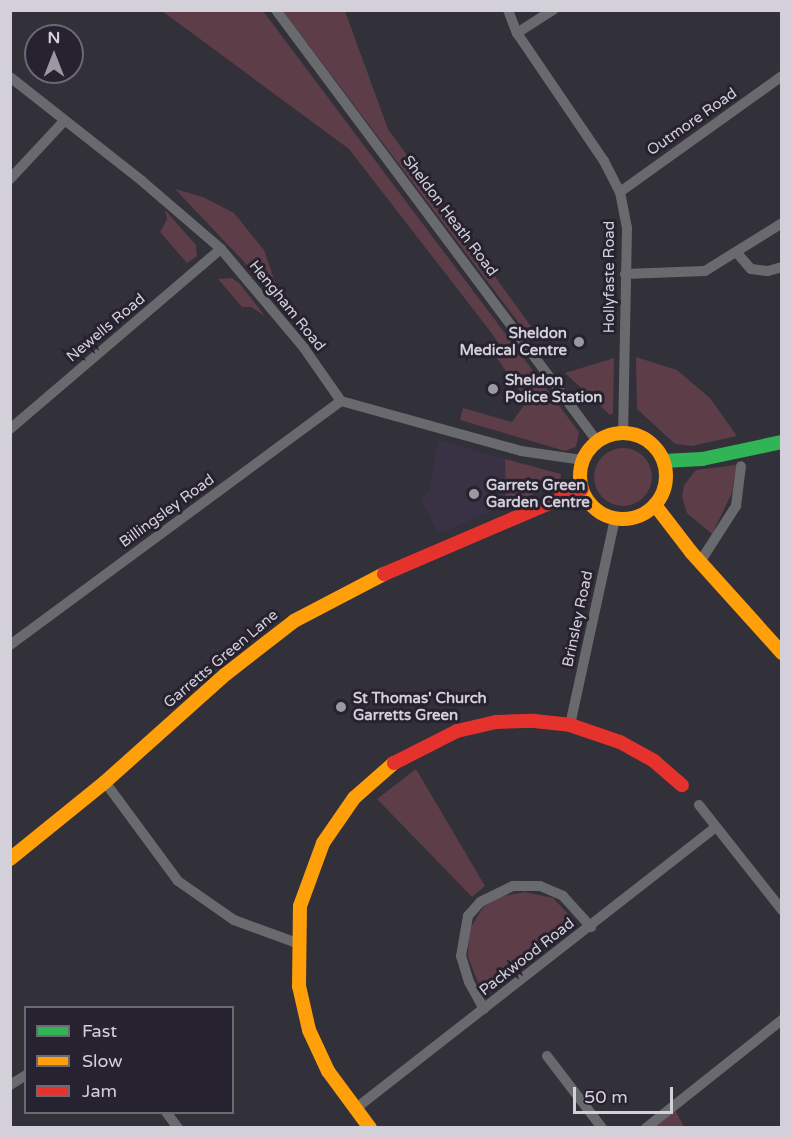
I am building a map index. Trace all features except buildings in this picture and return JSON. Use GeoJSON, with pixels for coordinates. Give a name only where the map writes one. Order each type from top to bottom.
{"type":"FeatureCollection","features":[{"type":"Feature","properties":{"kind":"street","name":"Sheldon Heath Road"},"geometry":{"type":"LineString","coordinates":[[276,10],[597,441]]}},
{"type":"Feature","properties":{"kind":"street","name":"Hollyfaste Road"},"geometry":{"type":"LineString","coordinates":[[508,10],[517,33],[604,161],[620,192],[627,228],[623,432]]}},
{"type":"Feature","properties":{"kind":"street"},"geometry":{"type":"LineString","coordinates":[[517,33],[553,10]]}},
{"type":"Feature","properties":{"kind":"street","name":"Outmore Road"},"geometry":{"type":"LineString","coordinates":[[620,192],[782,76]]}},
{"type":"Feature","properties":{"kind":"street","name":"Hengham Road"},"geometry":{"type":"LineString","coordinates":[[10,77],[142,181],[221,249],[304,348],[341,401]]}},
{"type":"Feature","properties":{"kind":"street"},"geometry":{"type":"LineString","coordinates":[[10,179],[64,121]]}},
{"type":"Feature","properties":{"kind":"street"},"geometry":{"type":"LineString","coordinates":[[625,274],[705,271],[782,223]]}},
{"type":"Feature","properties":{"kind":"street","name":"Newells Road"},"geometry":{"type":"LineString","coordinates":[[10,429],[221,249]]}},
{"type":"Feature","properties":{"kind":"street"},"geometry":{"type":"LineString","coordinates":[[737,253],[751,269],[768,271],[782,267]]}},
{"type":"Feature","properties":{"kind":"street"},"geometry":{"type":"LineString","coordinates":[[341,401],[520,451],[583,460]]}},
{"type":"Feature","properties":{"kind":"street","name":"Billingsley Road"},"geometry":{"type":"LineString","coordinates":[[10,645],[341,401]]}},
{"type":"Feature","properties":{"kind":"street"},"geometry":{"type":"LineString","coordinates":[[623,432],[650,441],[664,461],[666,483],[655,505],[633,518],[615,518],[598,511],[582,489],[583,460],[597,441],[623,432]]}},
{"type":"Feature","properties":{"kind":"street"},"geometry":{"type":"LineString","coordinates":[[664,461],[702,459],[782,442]]}},
{"type":"Feature","properties":{"kind":"street"},"geometry":{"type":"LineString","coordinates":[[700,562],[736,506],[741,466]]}},
{"type":"Feature","properties":{"kind":"street","name":"Garretts Green Lane"},"geometry":{"type":"LineString","coordinates":[[10,859],[105,782],[226,674],[294,621],[366,582],[582,489]]}},
{"type":"Feature","properties":{"kind":"street"},"geometry":{"type":"LineString","coordinates":[[655,505],[700,562],[782,653]]}},
{"type":"Feature","properties":{"kind":"street","name":"Brinsley Road"},"geometry":{"type":"LineString","coordinates":[[570,725],[615,518]]}},
{"type":"Feature","properties":{"kind":"street"},"geometry":{"type":"LineString","coordinates":[[370,1128],[328,1071],[309,1030],[299,986],[297,943],[300,906],[323,843],[354,798],[404,755],[457,730],[496,722],[534,720],[570,725],[620,742],[654,760],[682,785]]}},
{"type":"Feature","properties":{"kind":"street"},"geometry":{"type":"LineString","coordinates":[[105,782],[178,881],[234,920],[297,943]]}},
{"type":"Feature","properties":{"kind":"street"},"geometry":{"type":"LineString","coordinates":[[699,805],[782,910]]}},
{"type":"Feature","properties":{"kind":"street","name":"Packwood Road"},"geometry":{"type":"LineString","coordinates":[[355,1109],[715,828]]}},
{"type":"Feature","properties":{"kind":"street"},"geometry":{"type":"LineString","coordinates":[[484,1009],[468,982],[461,956],[468,916],[480,902],[513,886],[540,886],[563,896],[591,927]]}},
{"type":"Feature","properties":{"kind":"street"},"geometry":{"type":"LineString","coordinates":[[646,1128],[782,1020]]}},
{"type":"Feature","properties":{"kind":"street"},"geometry":{"type":"LineString","coordinates":[[547,1056],[598,1126]]}},
{"type":"Feature","properties":{"kind":"street"},"geometry":{"type":"LineString","coordinates":[[10,1085],[24,1076]]}},
{"type":"Feature","properties":{"kind":"street"},"geometry":{"type":"LineString","coordinates":[[167,1114],[178,1128]]}},
{"type":"Feature","properties":{"kind":"shaded area"},"geometry":{"type":"Polygon","coordinates":[[[162,11],[263,11],[579,432],[576,447],[565,451],[460,420],[463,408],[512,422],[527,401],[494,354],[502,348],[490,331],[349,149],[162,11]]]}},
{"type":"Feature","properties":{"kind":"shaded area"},"geometry":{"type":"Polygon","coordinates":[[[283,11],[345,11],[388,129],[538,336],[530,338],[283,11]]]}},
{"type":"Feature","properties":{"kind":"shaded area"},"geometry":{"type":"Polygon","coordinates":[[[175,189],[203,197],[234,213],[264,250],[282,302],[175,189]]]}},
{"type":"Feature","properties":{"kind":"shaded area"},"geometry":{"type":"Polygon","coordinates":[[[165,210],[196,245],[197,256],[187,263],[160,232],[167,219],[165,210]]]}},
{"type":"Feature","properties":{"kind":"shaded area"},"geometry":{"type":"Polygon","coordinates":[[[232,278],[239,283],[265,316],[251,307],[242,307],[218,279],[232,278]]]}},
{"type":"Feature","properties":{"kind":"shaded area"},"geometry":{"type":"Polygon","coordinates":[[[636,357],[677,370],[710,398],[737,436],[692,446],[675,444],[637,409],[636,357]]]}},
{"type":"Feature","properties":{"kind":"shaded area"},"geometry":{"type":"Polygon","coordinates":[[[614,358],[613,413],[610,415],[565,373],[614,358]]]}},
{"type":"Feature","properties":{"kind":"shaded area"},"geometry":{"type":"Polygon","coordinates":[[[438,440],[505,459],[506,505],[438,534],[421,500],[430,490],[438,440]]]}},
{"type":"Feature","properties":{"kind":"shaded area"},"geometry":{"type":"Polygon","coordinates":[[[623,448],[634,450],[647,461],[652,477],[650,488],[639,501],[623,506],[612,504],[599,493],[594,477],[596,466],[607,453],[623,448]]]}},
{"type":"Feature","properties":{"kind":"shaded area"},"geometry":{"type":"Polygon","coordinates":[[[505,459],[561,474],[560,483],[506,505],[505,459]]]}},
{"type":"Feature","properties":{"kind":"shaded area"},"geometry":{"type":"Polygon","coordinates":[[[736,465],[732,493],[712,534],[687,513],[682,497],[684,485],[696,470],[736,465]]]}},
{"type":"Feature","properties":{"kind":"shaded area"},"geometry":{"type":"Polygon","coordinates":[[[416,769],[485,886],[472,897],[377,799],[416,769]]]}},
{"type":"Feature","properties":{"kind":"shaded area"},"geometry":{"type":"Polygon","coordinates":[[[525,892],[553,898],[573,919],[485,988],[479,985],[468,957],[469,930],[485,904],[498,897],[525,892]]]}},
{"type":"Feature","properties":{"kind":"shaded area"},"geometry":{"type":"Polygon","coordinates":[[[673,1106],[684,1127],[649,1128],[673,1106]]]}},
{"type":"Feature","properties":{"kind":"traffic: fast"},"geometry":{"type":"LineString","coordinates":[[664,461],[702,459],[782,442]]}},
{"type":"Feature","properties":{"kind":"traffic: slow"},"geometry":{"type":"LineString","coordinates":[[623,433],[647,440],[659,452],[666,476],[659,500],[647,512],[623,519],[599,512],[587,500],[580,476],[587,452],[599,440],[623,433]]}},
{"type":"Feature","properties":{"kind":"traffic: slow"},"geometry":{"type":"LineString","coordinates":[[655,505],[691,552],[782,653]]}},
{"type":"Feature","properties":{"kind":"traffic: slow"},"geometry":{"type":"LineString","coordinates":[[10,859],[105,782],[226,674],[294,621],[384,574]]}},
{"type":"Feature","properties":{"kind":"traffic: slow"},"geometry":{"type":"LineString","coordinates":[[370,1128],[328,1071],[309,1030],[299,986],[300,906],[323,843],[354,798],[394,763]]}},
{"type":"Feature","properties":{"kind":"traffic: jam"},"geometry":{"type":"LineString","coordinates":[[384,574],[582,489]]}},
{"type":"Feature","properties":{"kind":"traffic: jam"},"geometry":{"type":"LineString","coordinates":[[394,763],[457,731],[496,722],[534,721],[570,725],[620,742],[654,761],[682,785]]}},
{"type":"Feature","properties":{"kind":"place","name":"Sheldon Medical Centre"},"geometry":{"type":"Point","coordinates":[579,342]}},
{"type":"Feature","properties":{"kind":"place","name":"Sheldon Police Station"},"geometry":{"type":"Point","coordinates":[493,389]}},
{"type":"Feature","properties":{"kind":"place","name":"Garrets Green Garden Centre"},"geometry":{"type":"Point","coordinates":[474,494]}},
{"type":"Feature","properties":{"kind":"place","name":"St Thomas' Church Garretts Green"},"geometry":{"type":"Point","coordinates":[341,707]}}]}
